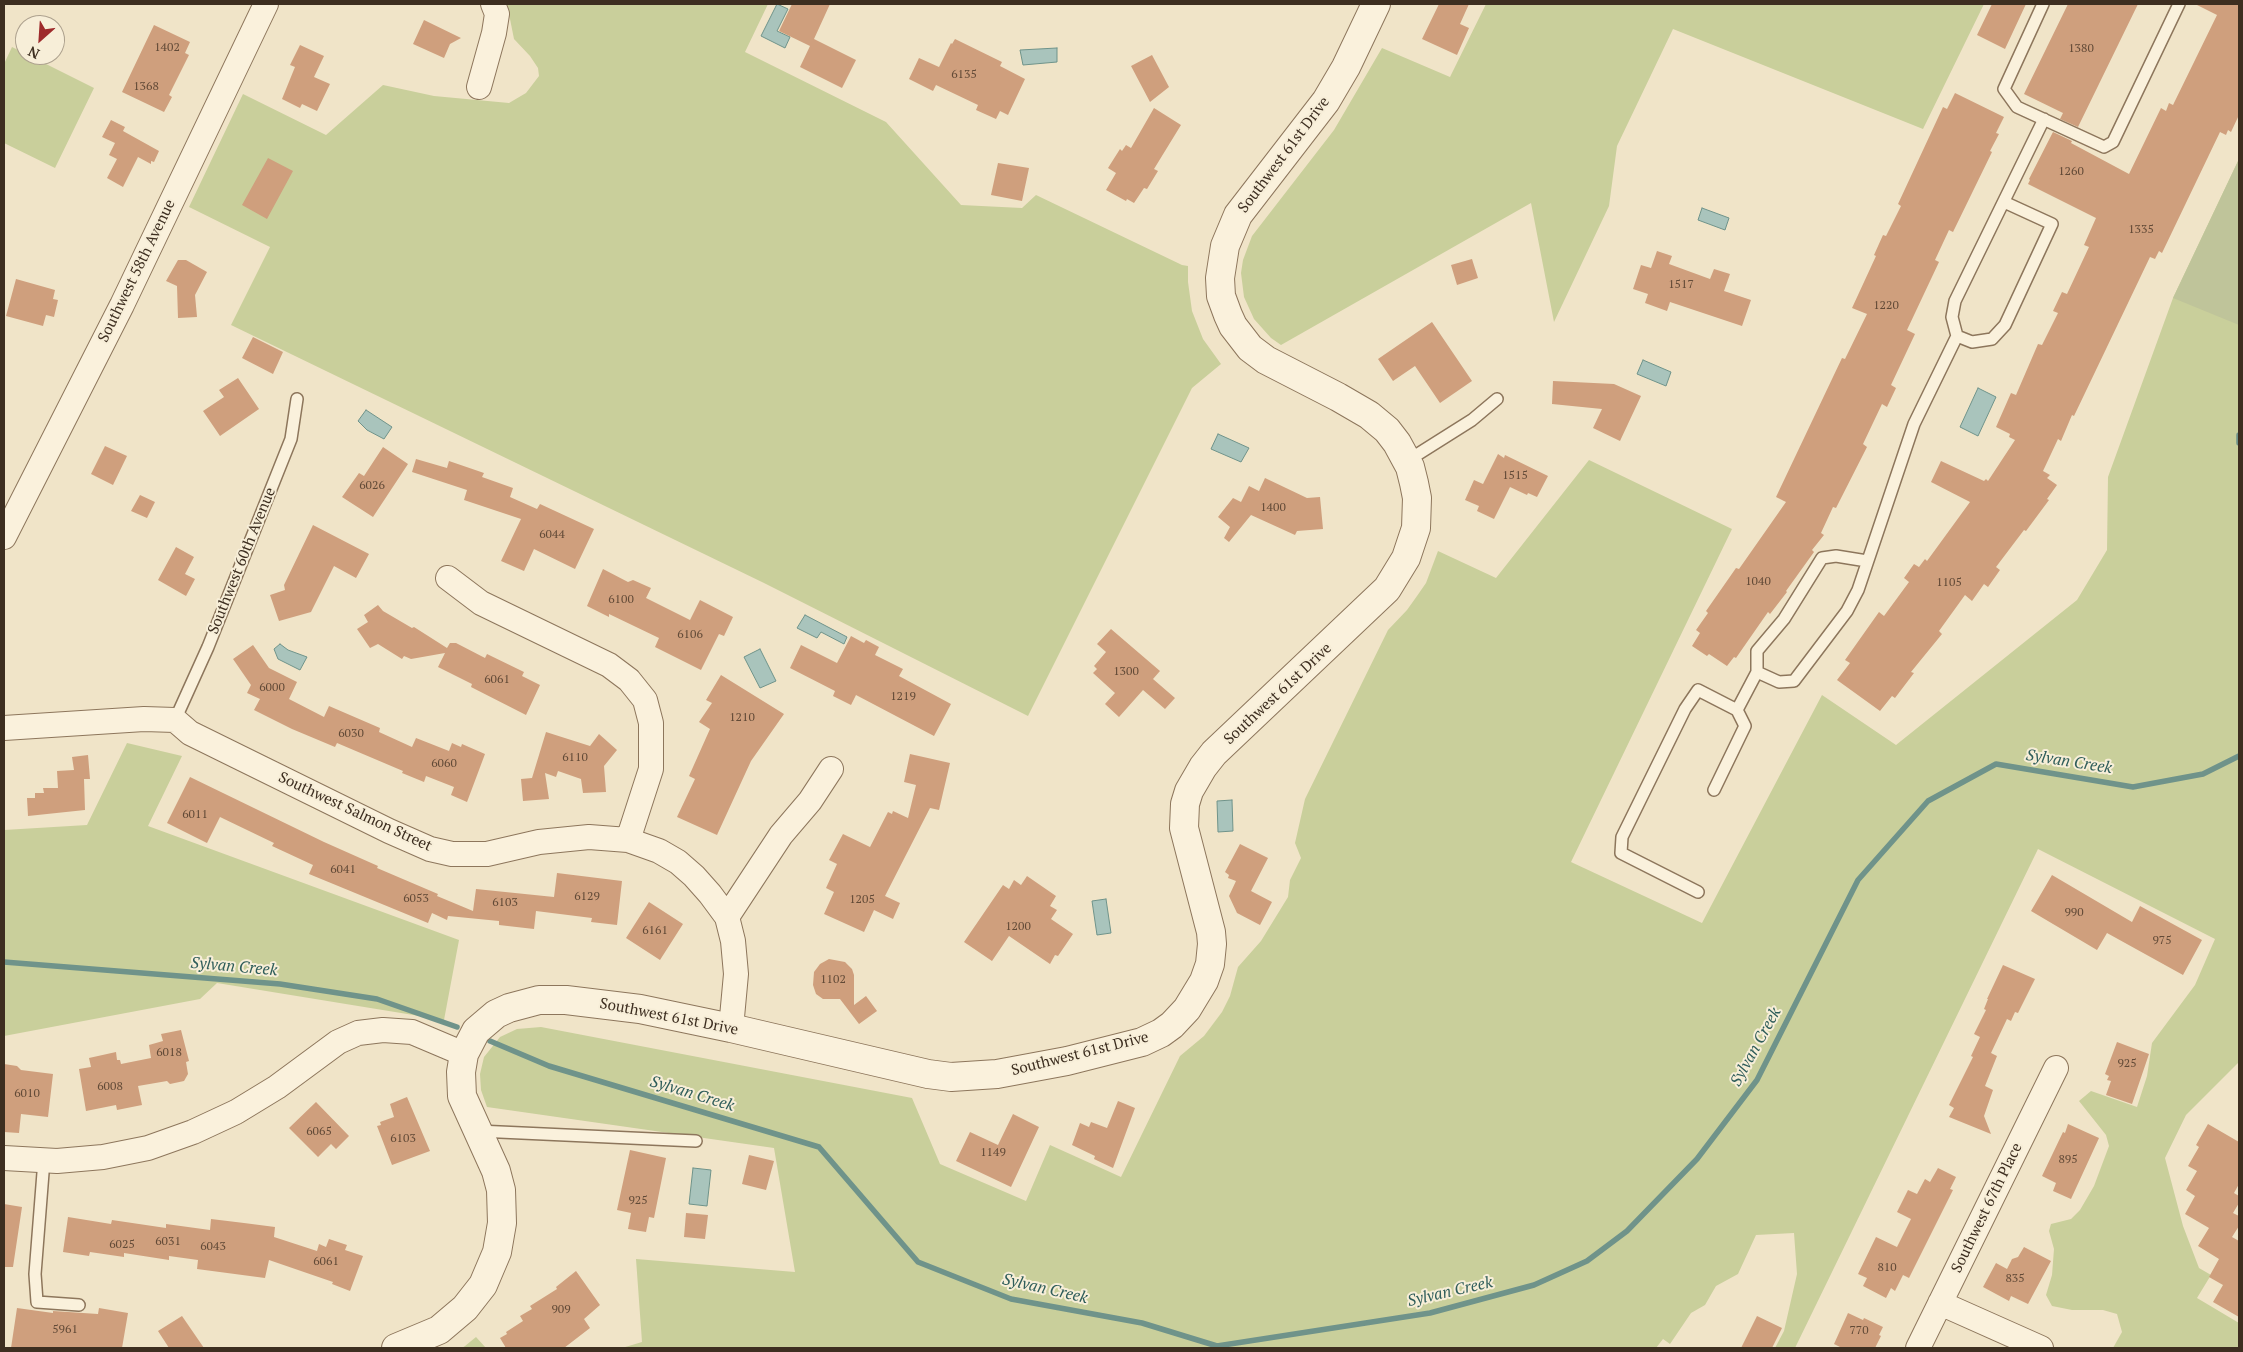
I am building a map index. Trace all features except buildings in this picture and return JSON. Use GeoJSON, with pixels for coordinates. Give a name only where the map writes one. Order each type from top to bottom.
{"type":"FeatureCollection","features":[{"type":"Feature","properties":{"kind":"street","name":"Southwest 58th Avenue"},"geometry":{"type":"LineString","coordinates":[[4,537],[122,305],[266,4]]}},
{"type":"Feature","properties":{"kind":"street"},"geometry":{"type":"LineString","coordinates":[[479,87],[494,33],[497,14],[493,4]]}},
{"type":"Feature","properties":{"kind":"street","name":"Southwest 61st Drive"},"geometry":{"type":"LineString","coordinates":[[396,1348],[439,1330],[453,1319],[475,1297],[491,1271],[500,1237],[503,1208],[496,1171],[462,1096],[461,1072],[464,1054],[469,1042],[483,1023],[509,1008],[539,1000],[574,1000],[640,1009],[731,1028],[928,1074],[951,1077],[997,1074],[1067,1061],[1142,1042],[1172,1025],[1195,997],[1204,981],[1212,954],[1211,932],[1184,828],[1185,804],[1189,791],[1203,767],[1214,754],[1378,600],[1394,580],[1406,558],[1416,528],[1416,498],[1408,462],[1398,443],[1387,430],[1369,415],[1266,360],[1250,348],[1233,326],[1221,296],[1220,278],[1225,246],[1238,215],[1326,101],[1346,67],[1376,4]]}},
{"type":"Feature","properties":{"kind":"street"},"geometry":{"type":"LineString","coordinates":[[448,578],[482,603],[609,665],[629,680],[645,700],[651,723],[650,769],[628,840]]}},
{"type":"Feature","properties":{"kind":"street"},"geometry":{"type":"LineString","coordinates":[[4,728],[144,719],[175,720]]}},
{"type":"Feature","properties":{"kind":"street","name":"Southwest Salmon Street"},"geometry":{"type":"LineString","coordinates":[[175,720],[190,733],[430,850],[472,856],[561,838],[590,836],[628,840],[659,851],[678,862],[710,894],[727,917],[733,941],[736,974],[731,1028]]}},
{"type":"Feature","properties":{"kind":"street"},"geometry":{"type":"LineString","coordinates":[[727,917],[781,835],[810,801],[832,768]]}},
{"type":"Feature","properties":{"kind":"street"},"geometry":{"type":"LineString","coordinates":[[4,1158],[44,1160],[126,1154],[193,1132],[236,1112],[277,1087],[338,1042],[358,1033],[383,1030],[412,1032],[464,1054]]}},
{"type":"Feature","properties":{"kind":"street","name":"Southwest 67th Place"},"geometry":{"type":"LineString","coordinates":[[1918,1348],[2056,1068]]}},
{"type":"Feature","properties":{"kind":"street"},"geometry":{"type":"LineString","coordinates":[[1940,1303],[2041,1348]]}},
{"type":"Feature","properties":{"kind":"lane"},"geometry":{"type":"LineString","coordinates":[[2043,4],[2004,89],[2017,107],[2104,147],[2113,142],[2180,4]]}},
{"type":"Feature","properties":{"kind":"lane"},"geometry":{"type":"LineString","coordinates":[[1757,672],[1779,682],[1794,681],[1847,611],[1858,590],[1914,424],[1958,336],[1952,317],[1956,301],[2044,119]]}},
{"type":"Feature","properties":{"kind":"lane"},"geometry":{"type":"LineString","coordinates":[[1958,336],[1972,342],[1992,339],[2005,325],[2052,224],[2004,202]]}},
{"type":"Feature","properties":{"kind":"lane","name":"Southwest 60th Avenue"},"geometry":{"type":"LineString","coordinates":[[175,720],[208,647],[292,439],[297,399]]}},
{"type":"Feature","properties":{"kind":"lane"},"geometry":{"type":"LineString","coordinates":[[1408,462],[1472,420],[1497,399]]}},
{"type":"Feature","properties":{"kind":"lane"},"geometry":{"type":"LineString","coordinates":[[1737,710],[1757,672],[1757,651],[1784,618],[1822,558],[1836,556],[1868,561]]}},
{"type":"Feature","properties":{"kind":"lane"},"geometry":{"type":"LineString","coordinates":[[1698,892],[1621,853],[1622,837],[1684,710],[1698,690],[1737,710],[1745,726],[1714,790]]}},
{"type":"Feature","properties":{"kind":"lane"},"geometry":{"type":"LineString","coordinates":[[477,1131],[696,1141]]}},
{"type":"Feature","properties":{"kind":"lane"},"geometry":{"type":"LineString","coordinates":[[44,1160],[35,1274],[38,1302],[79,1305]]}},
{"type":"Feature","properties":{"kind":"green space"},"geometry":{"type":"Polygon","coordinates":[[[507,4],[768,4],[745,52],[886,122],[961,205],[1022,208],[1036,195],[1182,265],[1188,266],[1192,311],[1203,339],[1221,364],[1192,388],[1028,716],[764,583],[231,325],[270,247],[189,207],[243,94],[326,135],[383,85],[434,96],[509,103],[526,93],[539,76],[538,68],[530,56],[514,39],[507,4]]]}},
{"type":"Feature","properties":{"kind":"green space"},"geometry":{"type":"Polygon","coordinates":[[[1486,4],[1984,4],[1923,129],[1673,29],[1617,146],[1609,206],[1554,322],[1531,203],[1281,345],[1271,338],[1254,319],[1244,297],[1241,273],[1243,260],[1252,236],[1334,130],[1382,48],[1450,77],[1486,4]]]}},
{"type":"Feature","properties":{"kind":"green space"},"geometry":{"type":"Polygon","coordinates":[[[12,47],[15,48],[15,65],[48,65],[94,88],[55,168],[4,143],[4,64],[12,47]]]}},
{"type":"Feature","properties":{"kind":"green space"},"geometry":{"type":"Polygon","coordinates":[[[2239,159],[2239,1062],[2186,1115],[2165,1158],[2183,1226],[2199,1268],[2211,1275],[2197,1298],[2239,1323],[2239,1348],[2113,1348],[2122,1332],[2117,1314],[2103,1310],[2072,1310],[2052,1306],[2046,1295],[2052,1275],[2054,1249],[2049,1231],[2051,1224],[2071,1219],[2080,1210],[2094,1186],[2109,1146],[2106,1135],[2079,1101],[2091,1091],[2137,1107],[2147,1076],[2152,1043],[2195,985],[2215,939],[2038,849],[1795,1348],[1775,1348],[1784,1331],[1797,1274],[1794,1233],[1756,1235],[1738,1274],[1716,1286],[1705,1305],[1691,1313],[1670,1344],[1663,1339],[1656,1348],[622,1348],[642,1342],[636,1259],[795,1272],[774,1148],[487,1107],[481,1090],[480,1074],[484,1057],[500,1037],[517,1029],[541,1027],[912,1098],[940,1164],[1026,1201],[1050,1145],[1121,1177],[1180,1056],[1204,1036],[1222,1012],[1230,996],[1238,967],[1261,941],[1288,897],[1290,880],[1301,858],[1295,843],[1305,799],[1388,630],[1407,610],[1426,583],[1438,551],[1496,578],[1589,460],[1732,529],[1571,862],[1702,923],[1822,695],[1896,745],[2077,600],[2107,550],[2108,477],[2173,298],[2239,159]]]}},
{"type":"Feature","properties":{"kind":"green space"},"geometry":{"type":"Polygon","coordinates":[[[2239,159],[2239,325],[2173,298],[2239,159]]]}},
{"type":"Feature","properties":{"kind":"green space"},"geometry":{"type":"Polygon","coordinates":[[[127,743],[182,756],[148,826],[459,940],[444,1020],[217,983],[200,999],[4,1036],[4,830],[87,825],[127,743]]]}},
{"type":"Feature","properties":{"kind":"green space"},"geometry":{"type":"Polygon","coordinates":[[[476,1337],[486,1348],[462,1348],[465,1346],[476,1337]]]}},
{"type":"Feature","properties":{"kind":"water"},"geometry":{"type":"Polygon","coordinates":[[[777,4],[788,9],[777,31],[790,37],[785,48],[761,36],[777,4]]]}},
{"type":"Feature","properties":{"kind":"water"},"geometry":{"type":"Polygon","coordinates":[[[1057,48],[1057,62],[1023,65],[1020,50],[1057,48]]]}},
{"type":"Feature","properties":{"kind":"water"},"geometry":{"type":"Polygon","coordinates":[[[1702,208],[1729,218],[1725,230],[1698,220],[1702,208]]]}},
{"type":"Feature","properties":{"kind":"water"},"geometry":{"type":"Polygon","coordinates":[[[1643,360],[1671,372],[1666,386],[1637,374],[1643,360]]]}},
{"type":"Feature","properties":{"kind":"water"},"geometry":{"type":"Polygon","coordinates":[[[1978,388],[1996,397],[1978,436],[1960,427],[1978,388]]]}},
{"type":"Feature","properties":{"kind":"water"},"geometry":{"type":"Polygon","coordinates":[[[366,410],[392,427],[384,439],[367,430],[358,421],[366,410]]]}},
{"type":"Feature","properties":{"kind":"water"},"geometry":{"type":"Polygon","coordinates":[[[1218,434],[1249,448],[1241,462],[1211,449],[1218,434]]]}},
{"type":"Feature","properties":{"kind":"water"},"geometry":{"type":"Polygon","coordinates":[[[805,615],[847,637],[844,644],[821,632],[817,638],[797,628],[805,615]]]}},
{"type":"Feature","properties":{"kind":"water"},"geometry":{"type":"Polygon","coordinates":[[[280,644],[288,650],[307,657],[300,670],[278,659],[274,649],[280,644]]]}},
{"type":"Feature","properties":{"kind":"water"},"geometry":{"type":"Polygon","coordinates":[[[760,649],[776,681],[760,688],[744,657],[760,649]]]}},
{"type":"Feature","properties":{"kind":"water"},"geometry":{"type":"Polygon","coordinates":[[[1232,800],[1233,831],[1218,832],[1217,801],[1232,800]]]}},
{"type":"Feature","properties":{"kind":"water"},"geometry":{"type":"Polygon","coordinates":[[[1106,899],[1111,933],[1097,935],[1092,901],[1106,899]]]}},
{"type":"Feature","properties":{"kind":"water"},"geometry":{"type":"Polygon","coordinates":[[[693,1168],[711,1170],[707,1206],[689,1204],[693,1168]]]}},
{"type":"Feature","properties":{"kind":"waterway","name":"Sylvan Creek"},"geometry":{"type":"LineString","coordinates":[[2239,435],[2239,443]]}},
{"type":"Feature","properties":{"kind":"waterway","name":"Sylvan Creek"},"geometry":{"type":"LineString","coordinates":[[490,1041],[549,1066],[819,1147],[918,1262],[1011,1299],[1142,1323],[1217,1346],[1430,1313],[1534,1285],[1587,1261],[1627,1231],[1697,1159],[1757,1080],[1858,880],[1928,801],[1996,764],[2133,787],[2203,774],[2239,756]]}},
{"type":"Feature","properties":{"kind":"waterway","name":"Sylvan Creek"},"geometry":{"type":"LineString","coordinates":[[4,962],[280,984],[377,999],[457,1027]]}}]}
